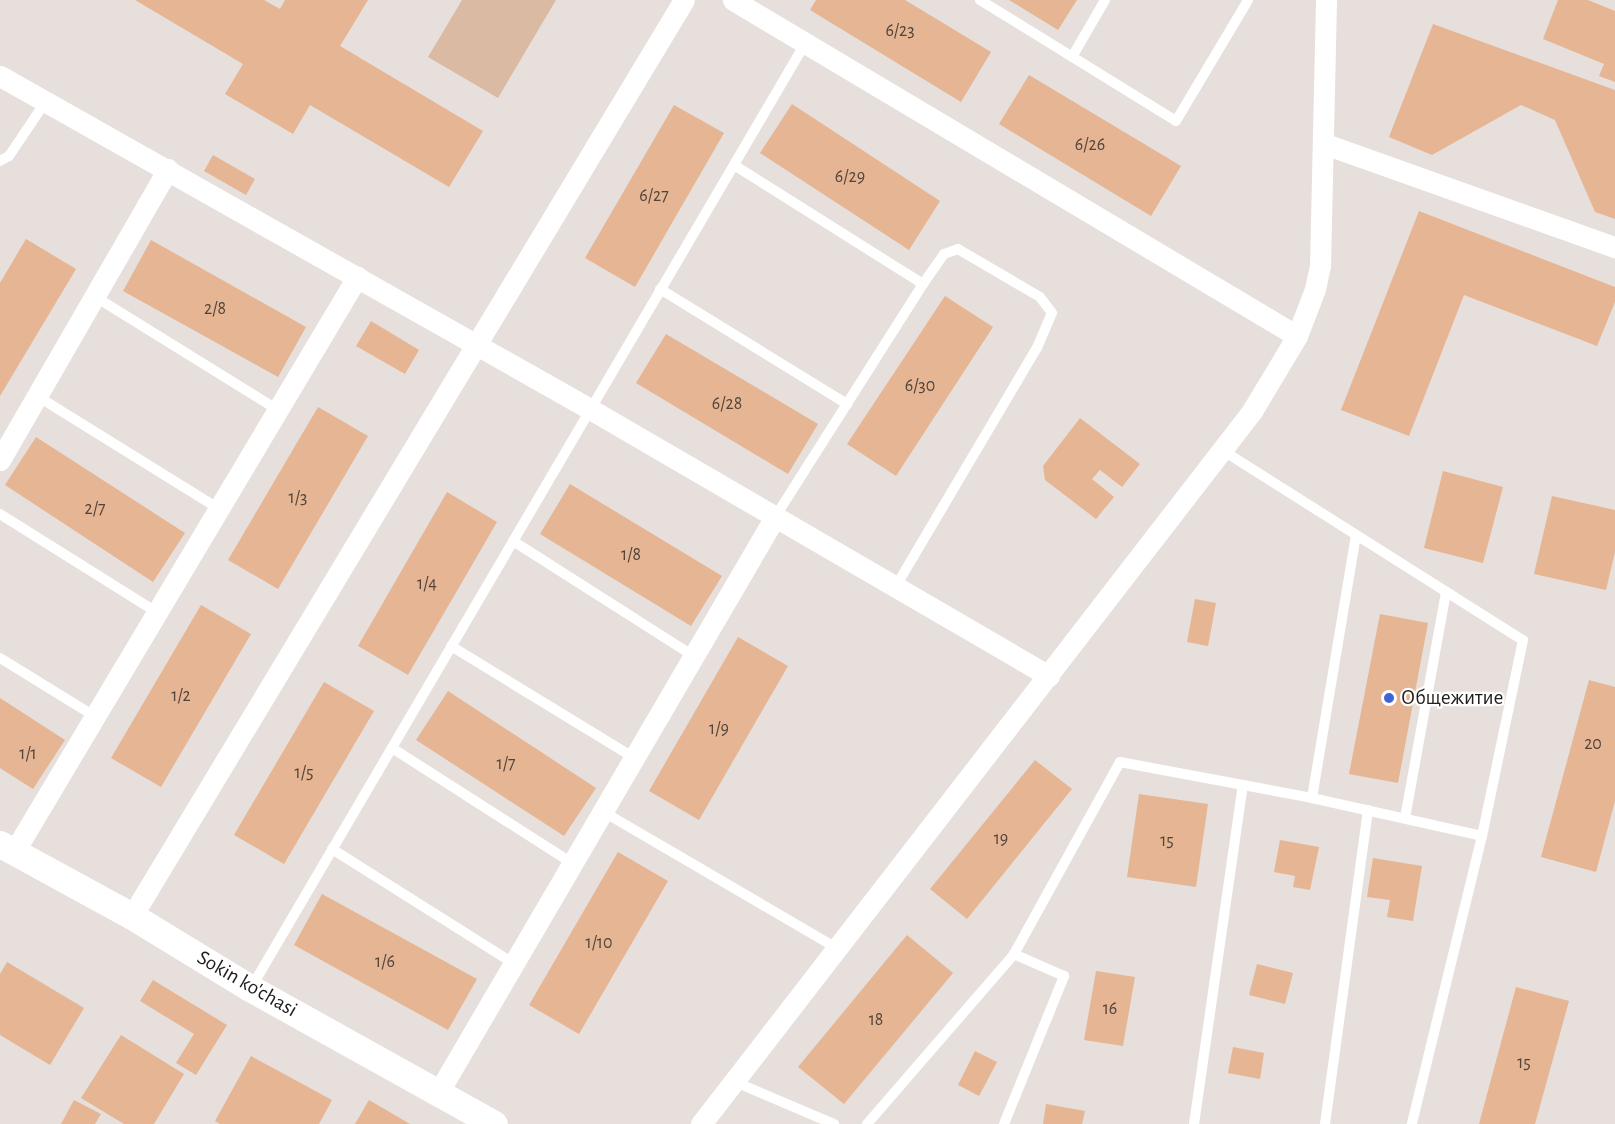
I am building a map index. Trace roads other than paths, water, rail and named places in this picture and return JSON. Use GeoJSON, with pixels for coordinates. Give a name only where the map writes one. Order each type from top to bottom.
{"type":"FeatureCollection","features":[{"type":"Feature","properties":{"kind":"street"},"geometry":{"type":"LineString","coordinates":[[132,916],[684,0]]}},
{"type":"Feature","properties":{"kind":"street"},"geometry":{"type":"LineString","coordinates":[[733,0],[1297,336]]}},
{"type":"Feature","properties":{"kind":"street"},"geometry":{"type":"LineString","coordinates":[[701,1124],[1050,676],[1252,411],[1297,336],[1316,289],[1320,266],[1325,144],[1326,0]]}},
{"type":"Feature","properties":{"kind":"street"},"geometry":{"type":"LineString","coordinates":[[0,76],[590,409],[1050,676]]}},
{"type":"Feature","properties":{"kind":"street"},"geometry":{"type":"LineString","coordinates":[[1325,144],[1615,247]]}},
{"type":"Feature","properties":{"kind":"street"},"geometry":{"type":"LineString","coordinates":[[0,460],[168,169]]}},
{"type":"Feature","properties":{"kind":"street"},"geometry":{"type":"LineString","coordinates":[[7,848],[96,717],[357,277]]}},
{"type":"Feature","properties":{"kind":"street"},"geometry":{"type":"LineString","coordinates":[[438,1093],[692,655],[775,517]]}},
{"type":"Feature","properties":{"kind":"street","name":"Sokin ko'chasi"},"geometry":{"type":"LineString","coordinates":[[7,848],[132,916],[250,988],[494,1124]]}},
{"type":"Feature","properties":{"kind":"lane"},"geometry":{"type":"LineString","coordinates":[[980,0],[1176,121],[1248,0]]}},
{"type":"Feature","properties":{"kind":"lane"},"geometry":{"type":"LineString","coordinates":[[1072,57],[1106,0]]}},
{"type":"Feature","properties":{"kind":"lane"},"geometry":{"type":"LineString","coordinates":[[250,988],[806,42]]}},
{"type":"Feature","properties":{"kind":"lane"},"geometry":{"type":"LineString","coordinates":[[0,161],[9,156],[46,101]]}},
{"type":"Feature","properties":{"kind":"lane"},"geometry":{"type":"LineString","coordinates":[[734,165],[923,284]]}},
{"type":"Feature","properties":{"kind":"lane"},"geometry":{"type":"LineString","coordinates":[[775,517],[923,284],[944,254],[958,249],[1040,297],[1052,313],[1037,348],[896,586]]}},
{"type":"Feature","properties":{"kind":"lane"},"geometry":{"type":"LineString","coordinates":[[660,289],[847,404]]}},
{"type":"Feature","properties":{"kind":"lane"},"geometry":{"type":"LineString","coordinates":[[94,296],[278,410]]}},
{"type":"Feature","properties":{"kind":"lane"},"geometry":{"type":"LineString","coordinates":[[37,396],[219,509]]}},
{"type":"Feature","properties":{"kind":"lane"},"geometry":{"type":"LineString","coordinates":[[1222,450],[1523,640],[1482,836],[1412,1124]]}},
{"type":"Feature","properties":{"kind":"lane"},"geometry":{"type":"LineString","coordinates":[[0,514],[158,612]]}},
{"type":"Feature","properties":{"kind":"lane"},"geometry":{"type":"LineString","coordinates":[[1312,798],[1356,535]]}},
{"type":"Feature","properties":{"kind":"lane"},"geometry":{"type":"LineString","coordinates":[[513,541],[692,655]]}},
{"type":"Feature","properties":{"kind":"lane"},"geometry":{"type":"LineString","coordinates":[[1405,818],[1446,592]]}},
{"type":"Feature","properties":{"kind":"lane"},"geometry":{"type":"LineString","coordinates":[[451,646],[633,757]]}},
{"type":"Feature","properties":{"kind":"lane"},"geometry":{"type":"LineString","coordinates":[[0,658],[96,717]]}},
{"type":"Feature","properties":{"kind":"lane"},"geometry":{"type":"LineString","coordinates":[[392,748],[572,863]]}},
{"type":"Feature","properties":{"kind":"lane"},"geometry":{"type":"LineString","coordinates":[[867,1124],[1014,954],[1120,762],[1312,798],[1482,836]]}},
{"type":"Feature","properties":{"kind":"lane"},"geometry":{"type":"LineString","coordinates":[[1194,1124],[1244,786]]}},
{"type":"Feature","properties":{"kind":"lane"},"geometry":{"type":"LineString","coordinates":[[1325,1124],[1368,810]]}},
{"type":"Feature","properties":{"kind":"lane"},"geometry":{"type":"LineString","coordinates":[[602,811],[836,948]]}},
{"type":"Feature","properties":{"kind":"lane"},"geometry":{"type":"LineString","coordinates":[[332,849],[513,963]]}},
{"type":"Feature","properties":{"kind":"lane"},"geometry":{"type":"LineString","coordinates":[[1004,1124],[1064,976],[1014,954]]}},
{"type":"Feature","properties":{"kind":"lane"},"geometry":{"type":"LineString","coordinates":[[733,1081],[834,1124]]}},
{"type":"Feature","properties":{"kind":"place","name":"Общежитие"},"geometry":{"type":"Point","coordinates":[1389,698]}}]}
